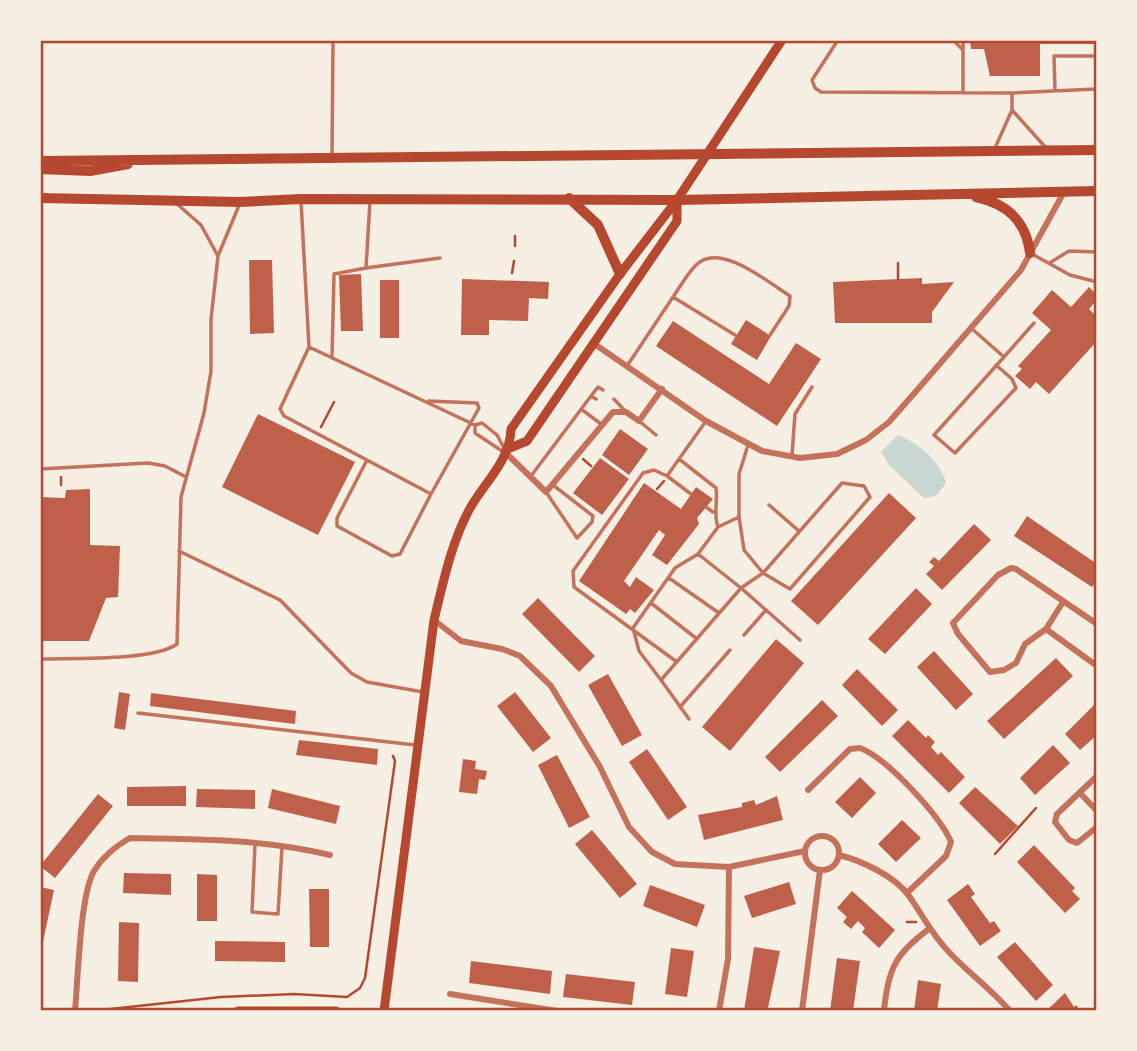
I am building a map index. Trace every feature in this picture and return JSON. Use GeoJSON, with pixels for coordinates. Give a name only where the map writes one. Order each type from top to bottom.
{"type":"FeatureCollection","features":[{"type":"Feature","properties":{"kind":"highway"},"geometry":{"type":"LineString","coordinates":[[40,161],[1097,150]]}},
{"type":"Feature","properties":{"kind":"highway"},"geometry":{"type":"LineString","coordinates":[[40,169],[90,171],[144,160]]}},
{"type":"Feature","properties":{"kind":"highway"},"geometry":{"type":"LineString","coordinates":[[40,198],[240,202],[301,199],[677,200],[1097,191]]}},
{"type":"Feature","properties":{"kind":"highway"},"geometry":{"type":"LineString","coordinates":[[928,193],[971,196],[991,201],[1009,210],[1023,224],[1030,253]]}},
{"type":"Feature","properties":{"kind":"highway"},"geometry":{"type":"LineString","coordinates":[[569,198],[598,225],[620,274]]}},
{"type":"Feature","properties":{"kind":"main road"},"geometry":{"type":"LineString","coordinates":[[384,1011],[434,620],[447,566],[469,511],[508,451],[511,429],[620,274],[677,200],[777,43]]}},
{"type":"Feature","properties":{"kind":"main road"},"geometry":{"type":"LineString","coordinates":[[508,451],[527,442],[596,345],[647,262],[677,221],[677,200]]}},
{"type":"Feature","properties":{"kind":"main road"},"geometry":{"type":"LineString","coordinates":[[238,1011],[336,1011]]}},
{"type":"Feature","properties":{"kind":"street"},"geometry":{"type":"LineString","coordinates":[[596,345],[706,421],[762,452],[792,457],[837,454],[866,440],[888,422],[971,328],[1021,270],[1064,192]]}},
{"type":"Feature","properties":{"kind":"street"},"geometry":{"type":"LineString","coordinates":[[508,451],[546,492],[610,410],[626,412],[639,421],[662,389]]}},
{"type":"Feature","properties":{"kind":"street"},"geometry":{"type":"LineString","coordinates":[[1063,602],[1046,629],[1031,638],[1016,663],[996,673],[990,672],[982,663],[958,634],[953,623],[998,575],[1011,568],[1097,624]]}},
{"type":"Feature","properties":{"kind":"street"},"geometry":{"type":"LineString","coordinates":[[434,620],[461,641],[502,649],[520,656],[551,686],[600,767],[629,827],[643,844],[675,864],[729,867],[805,851]]}},
{"type":"Feature","properties":{"kind":"street"},"geometry":{"type":"LineString","coordinates":[[1046,629],[1097,666]]}},
{"type":"Feature","properties":{"kind":"street"},"geometry":{"type":"LineString","coordinates":[[808,790],[850,749],[867,751],[945,827],[951,842],[946,856],[908,894]]}},
{"type":"Feature","properties":{"kind":"street"},"geometry":{"type":"LineString","coordinates":[[1097,776],[1057,814],[1055,822],[1069,840],[1077,843],[1097,827]]}},
{"type":"Feature","properties":{"kind":"street"},"geometry":{"type":"LineString","coordinates":[[1080,793],[1097,810]]}},
{"type":"Feature","properties":{"kind":"street"},"geometry":{"type":"LineString","coordinates":[[839,855],[834,864],[820,870],[810,866],[805,851],[809,841],[824,835],[833,840],[839,855],[884,876],[908,894],[929,929],[953,957],[988,986],[1010,1011]]}},
{"type":"Feature","properties":{"kind":"street"},"geometry":{"type":"LineString","coordinates":[[75,1011],[87,891],[94,871],[111,850],[130,838],[255,842],[330,855]]}},
{"type":"Feature","properties":{"kind":"street"},"geometry":{"type":"LineString","coordinates":[[719,1011],[728,959],[729,867]]}},
{"type":"Feature","properties":{"kind":"street"},"geometry":{"type":"LineString","coordinates":[[802,1011],[820,870]]}},
{"type":"Feature","properties":{"kind":"street"},"geometry":{"type":"LineString","coordinates":[[884,1011],[894,963],[902,950],[929,929]]}},
{"type":"Feature","properties":{"kind":"street"},"geometry":{"type":"LineString","coordinates":[[450,994],[557,1011]]}},
{"type":"Feature","properties":{"kind":"lane"},"geometry":{"type":"LineString","coordinates":[[332,158],[333,40]]}},
{"type":"Feature","properties":{"kind":"lane"},"geometry":{"type":"LineString","coordinates":[[838,40],[812,80],[815,88],[821,92],[1012,93],[1055,91],[1096,89],[1096,54],[1054,56],[1055,91]]}},
{"type":"Feature","properties":{"kind":"lane"},"geometry":{"type":"LineString","coordinates":[[953,40],[963,50]]}},
{"type":"Feature","properties":{"kind":"lane"},"geometry":{"type":"LineString","coordinates":[[963,40],[963,92]]}},
{"type":"Feature","properties":{"kind":"lane"},"geometry":{"type":"LineString","coordinates":[[994,151],[1012,110],[1012,93]]}},
{"type":"Feature","properties":{"kind":"lane"},"geometry":{"type":"LineString","coordinates":[[1012,110],[1048,150]]}},
{"type":"Feature","properties":{"kind":"lane"},"geometry":{"type":"LineString","coordinates":[[172,199],[201,225],[218,256]]}},
{"type":"Feature","properties":{"kind":"lane"},"geometry":{"type":"LineString","coordinates":[[301,199],[309,347],[280,409],[284,416],[431,494]]}},
{"type":"Feature","properties":{"kind":"lane"},"geometry":{"type":"LineString","coordinates":[[366,268],[370,199]]}},
{"type":"Feature","properties":{"kind":"lane"},"geometry":{"type":"LineString","coordinates":[[40,659],[148,654],[169,650],[177,644],[181,497],[204,413],[211,371],[211,319],[218,256],[240,202]]}},
{"type":"Feature","properties":{"kind":"lane"},"geometry":{"type":"LineString","coordinates":[[1051,262],[1069,251],[1097,251]]}},
{"type":"Feature","properties":{"kind":"lane"},"geometry":{"type":"LineString","coordinates":[[1030,253],[1051,262],[1070,275],[1097,282]]}},
{"type":"Feature","properties":{"kind":"lane"},"geometry":{"type":"LineString","coordinates":[[627,366],[698,263],[714,256],[729,259],[790,296],[789,306],[769,335]]}},
{"type":"Feature","properties":{"kind":"lane"},"geometry":{"type":"LineString","coordinates":[[332,358],[334,274],[440,258]]}},
{"type":"Feature","properties":{"kind":"lane"},"geometry":{"type":"LineString","coordinates":[[673,297],[735,335]]}},
{"type":"Feature","properties":{"kind":"lane"},"geometry":{"type":"LineString","coordinates":[[996,365],[1012,379],[1016,388],[955,453],[934,435],[996,365],[1034,323]]}},
{"type":"Feature","properties":{"kind":"lane"},"geometry":{"type":"LineString","coordinates":[[971,328],[1004,357]]}},
{"type":"Feature","properties":{"kind":"lane"},"geometry":{"type":"LineString","coordinates":[[309,347],[473,424],[482,424],[497,435],[508,451]]}},
{"type":"Feature","properties":{"kind":"lane"},"geometry":{"type":"LineString","coordinates":[[531,476],[598,387],[603,390]]}},
{"type":"Feature","properties":{"kind":"lane"},"geometry":{"type":"LineString","coordinates":[[792,457],[795,414],[812,387]]}},
{"type":"Feature","properties":{"kind":"lane"},"geometry":{"type":"LineString","coordinates":[[591,396],[596,399]]}},
{"type":"Feature","properties":{"kind":"lane"},"geometry":{"type":"LineString","coordinates":[[614,399],[626,412]]}},
{"type":"Feature","properties":{"kind":"lane"},"geometry":{"type":"LineString","coordinates":[[367,460],[337,518],[338,526],[392,556],[400,554],[431,494],[473,424],[479,408],[477,403],[426,401]]}},
{"type":"Feature","properties":{"kind":"lane"},"geometry":{"type":"LineString","coordinates":[[582,409],[601,424]]}},
{"type":"Feature","properties":{"kind":"lane"},"geometry":{"type":"LineString","coordinates":[[639,421],[656,435]]}},
{"type":"Feature","properties":{"kind":"lane"},"geometry":{"type":"LineString","coordinates":[[667,476],[706,421]]}},
{"type":"Feature","properties":{"kind":"lane"},"geometry":{"type":"LineString","coordinates":[[473,424],[475,433],[508,451]]}},
{"type":"Feature","properties":{"kind":"lane"},"geometry":{"type":"LineString","coordinates":[[661,680],[741,587],[763,573],[842,483],[864,486],[870,497],[790,589],[763,573],[744,550],[739,517],[739,474],[748,445]]}},
{"type":"Feature","properties":{"kind":"lane"},"geometry":{"type":"LineString","coordinates":[[679,459],[716,488],[718,498],[713,512]]}},
{"type":"Feature","properties":{"kind":"lane"},"geometry":{"type":"LineString","coordinates":[[40,469],[148,463],[165,466],[186,477]]}},
{"type":"Feature","properties":{"kind":"lane"},"geometry":{"type":"LineString","coordinates":[[677,662],[575,587],[573,571],[643,473],[654,470],[691,494]]}},
{"type":"Feature","properties":{"kind":"lane"},"geometry":{"type":"LineString","coordinates":[[546,492],[577,538],[592,522],[593,516],[552,484]]}},
{"type":"Feature","properties":{"kind":"lane"},"geometry":{"type":"LineString","coordinates":[[769,505],[799,531]]}},
{"type":"Feature","properties":{"kind":"lane"},"geometry":{"type":"LineString","coordinates":[[706,507],[713,512],[718,527]]}},
{"type":"Feature","properties":{"kind":"lane"},"geometry":{"type":"LineString","coordinates":[[633,628],[675,568],[698,554],[718,527],[739,517]]}},
{"type":"Feature","properties":{"kind":"lane"},"geometry":{"type":"LineString","coordinates":[[178,551],[280,600],[351,673],[368,682],[423,692]]}},
{"type":"Feature","properties":{"kind":"lane"},"geometry":{"type":"LineString","coordinates":[[698,554],[741,587],[800,640]]}},
{"type":"Feature","properties":{"kind":"lane"},"geometry":{"type":"LineString","coordinates":[[668,577],[719,613]]}},
{"type":"Feature","properties":{"kind":"lane"},"geometry":{"type":"LineString","coordinates":[[651,603],[697,639]]}},
{"type":"Feature","properties":{"kind":"lane"},"geometry":{"type":"LineString","coordinates":[[744,635],[766,610]]}},
{"type":"Feature","properties":{"kind":"lane"},"geometry":{"type":"LineString","coordinates":[[633,628],[639,651],[689,719]]}},
{"type":"Feature","properties":{"kind":"lane"},"geometry":{"type":"LineString","coordinates":[[680,707],[730,650]]}},
{"type":"Feature","properties":{"kind":"lane"},"geometry":{"type":"LineString","coordinates":[[138,713],[417,746]]}},
{"type":"Feature","properties":{"kind":"lane"},"geometry":{"type":"LineString","coordinates":[[255,842],[252,912],[278,914],[282,845]]}},
{"type":"Feature","properties":{"kind":"path"},"geometry":{"type":"LineString","coordinates":[[515,236],[515,246]]}},
{"type":"Feature","properties":{"kind":"path"},"geometry":{"type":"LineString","coordinates":[[512,273],[513,261]]}},
{"type":"Feature","properties":{"kind":"path"},"geometry":{"type":"LineString","coordinates":[[898,263],[898,279]]}},
{"type":"Feature","properties":{"kind":"path"},"geometry":{"type":"LineString","coordinates":[[321,427],[334,402]]}},
{"type":"Feature","properties":{"kind":"path"},"geometry":{"type":"LineString","coordinates":[[61,477],[61,485]]}},
{"type":"Feature","properties":{"kind":"path"},"geometry":{"type":"LineString","coordinates":[[92,1011],[221,997],[351,995],[364,982],[395,761],[393,756]]}},
{"type":"Feature","properties":{"kind":"path"},"geometry":{"type":"LineString","coordinates":[[995,854],[1036,808]]}},
{"type":"Feature","properties":{"kind":"path"},"geometry":{"type":"LineString","coordinates":[[907,922],[916,922]]}},
{"type":"Feature","properties":{"kind":"path"},"geometry":{"type":"LineString","coordinates":[[429,1010],[439,1011]]}},
{"type":"Feature","properties":{"kind":"shaded area"},"geometry":{"type":"Polygon","coordinates":[[[898,435],[920,448],[939,467],[946,483],[936,496],[924,498],[889,465],[881,452],[898,435]]]}},
{"type":"Feature","properties":{"kind":"building"},"geometry":{"type":"Polygon","coordinates":[[[970,40],[1097,40],[1097,44],[1040,44],[1040,76],[990,76],[984,49],[971,49],[970,40]]]}},
{"type":"Feature","properties":{"kind":"building"},"geometry":{"type":"Polygon","coordinates":[[[249,260],[272,260],[274,333],[250,334],[249,260]]]}},
{"type":"Feature","properties":{"kind":"building"},"geometry":{"type":"Polygon","coordinates":[[[361,274],[363,331],[341,331],[339,275],[361,274]]]}},
{"type":"Feature","properties":{"kind":"building"},"geometry":{"type":"Polygon","coordinates":[[[922,278],[922,284],[954,282],[932,312],[932,323],[835,323],[833,282],[922,278]]]}},
{"type":"Feature","properties":{"kind":"building"},"geometry":{"type":"Polygon","coordinates":[[[462,279],[549,282],[548,299],[529,298],[528,321],[489,320],[489,335],[461,335],[462,279]]]}},
{"type":"Feature","properties":{"kind":"building"},"geometry":{"type":"Polygon","coordinates":[[[380,280],[399,280],[399,338],[380,338],[380,280]]]}},
{"type":"Feature","properties":{"kind":"building"},"geometry":{"type":"Polygon","coordinates":[[[1089,287],[1097,295],[1097,300],[1089,309],[1097,317],[1097,341],[1049,394],[1036,382],[1030,389],[1015,376],[1022,369],[1018,366],[1051,330],[1032,313],[1052,290],[1071,307],[1089,287]]]}},
{"type":"Feature","properties":{"kind":"building"},"geometry":{"type":"Polygon","coordinates":[[[746,320],[771,336],[757,360],[731,344],[746,320]]]}},
{"type":"Feature","properties":{"kind":"building"},"geometry":{"type":"Polygon","coordinates":[[[673,321],[769,384],[796,343],[821,359],[777,426],[656,346],[673,321]]]}},
{"type":"Feature","properties":{"kind":"building"},"geometry":{"type":"Polygon","coordinates":[[[258,414],[355,462],[318,535],[222,487],[258,414]]]}},
{"type":"Feature","properties":{"kind":"building"},"geometry":{"type":"Polygon","coordinates":[[[620,429],[648,449],[629,475],[602,455],[620,429]]]}},
{"type":"Feature","properties":{"kind":"building"},"geometry":{"type":"Polygon","coordinates":[[[600,458],[629,479],[602,515],[573,493],[600,458]]]}},
{"type":"Feature","properties":{"kind":"building"},"geometry":{"type":"Polygon","coordinates":[[[644,483],[681,509],[696,487],[713,499],[697,518],[699,524],[667,565],[652,555],[665,535],[659,530],[624,581],[630,587],[636,577],[654,590],[635,613],[630,609],[626,614],[579,581],[644,483]]]}},
{"type":"Feature","properties":{"kind":"building"},"geometry":{"type":"Polygon","coordinates":[[[90,489],[90,545],[120,546],[118,597],[106,598],[89,641],[40,641],[40,497],[65,498],[66,490],[90,489]]]}},
{"type":"Feature","properties":{"kind":"building"},"geometry":{"type":"Polygon","coordinates":[[[889,493],[916,518],[818,625],[791,601],[889,493]]]}},
{"type":"Feature","properties":{"kind":"building"},"geometry":{"type":"Polygon","coordinates":[[[1027,516],[1097,564],[1097,580],[1092,587],[1014,536],[1027,516]]]}},
{"type":"Feature","properties":{"kind":"building"},"geometry":{"type":"Polygon","coordinates":[[[974,524],[991,540],[942,590],[926,574],[934,566],[929,562],[934,557],[939,561],[974,524]]]}},
{"type":"Feature","properties":{"kind":"building"},"geometry":{"type":"Polygon","coordinates":[[[916,588],[932,604],[885,654],[868,639],[916,588]]]}},
{"type":"Feature","properties":{"kind":"building"},"geometry":{"type":"Polygon","coordinates":[[[538,598],[595,656],[579,672],[522,614],[538,598]]]}},
{"type":"Feature","properties":{"kind":"building"},"geometry":{"type":"Polygon","coordinates":[[[776,639],[804,663],[730,751],[702,727],[776,639]]]}},
{"type":"Feature","properties":{"kind":"building"},"geometry":{"type":"Polygon","coordinates":[[[934,651],[973,694],[956,710],[917,667],[934,651]]]}},
{"type":"Feature","properties":{"kind":"building"},"geometry":{"type":"Polygon","coordinates":[[[1056,658],[1073,676],[1004,739],[987,721],[1056,658]]]}},
{"type":"Feature","properties":{"kind":"building"},"geometry":{"type":"Polygon","coordinates":[[[857,669],[898,710],[882,726],[842,685],[857,669]]]}},
{"type":"Feature","properties":{"kind":"building"},"geometry":{"type":"Polygon","coordinates":[[[608,674],[642,735],[622,746],[588,685],[608,674]]]}},
{"type":"Feature","properties":{"kind":"building"},"geometry":{"type":"Polygon","coordinates":[[[119,692],[130,694],[125,730],[114,728],[119,692]]]}},
{"type":"Feature","properties":{"kind":"building"},"geometry":{"type":"Polygon","coordinates":[[[515,692],[551,738],[533,752],[497,706],[515,692]]]}},
{"type":"Feature","properties":{"kind":"building"},"geometry":{"type":"Polygon","coordinates":[[[151,693],[296,711],[295,724],[150,706],[151,693]]]}},
{"type":"Feature","properties":{"kind":"building"},"geometry":{"type":"Polygon","coordinates":[[[822,700],[838,716],[780,772],[765,757],[822,700]]]}},
{"type":"Feature","properties":{"kind":"building"},"geometry":{"type":"Polygon","coordinates":[[[1097,702],[1097,735],[1080,750],[1065,734],[1097,702]]]}},
{"type":"Feature","properties":{"kind":"building"},"geometry":{"type":"Polygon","coordinates":[[[908,720],[926,738],[928,735],[935,742],[931,747],[938,755],[941,752],[965,777],[949,793],[892,736],[908,720]]]}},
{"type":"Feature","properties":{"kind":"building"},"geometry":{"type":"Polygon","coordinates":[[[299,740],[378,749],[377,765],[296,755],[299,740]]]}},
{"type":"Feature","properties":{"kind":"building"},"geometry":{"type":"Polygon","coordinates":[[[1053,745],[1070,763],[1035,795],[1020,778],[1053,745]]]}},
{"type":"Feature","properties":{"kind":"building"},"geometry":{"type":"Polygon","coordinates":[[[647,749],[687,807],[668,820],[629,762],[647,749]]]}},
{"type":"Feature","properties":{"kind":"building"},"geometry":{"type":"Polygon","coordinates":[[[557,755],[590,817],[569,828],[538,765],[557,755]]]}},
{"type":"Feature","properties":{"kind":"building"},"geometry":{"type":"Polygon","coordinates":[[[463,759],[476,761],[475,769],[487,771],[485,780],[479,779],[477,794],[459,792],[463,759]]]}},
{"type":"Feature","properties":{"kind":"building"},"geometry":{"type":"Polygon","coordinates":[[[860,777],[876,793],[852,818],[835,802],[860,777]]]}},
{"type":"Feature","properties":{"kind":"building"},"geometry":{"type":"Polygon","coordinates":[[[186,786],[186,806],[127,806],[127,787],[186,786]]]}},
{"type":"Feature","properties":{"kind":"building"},"geometry":{"type":"Polygon","coordinates":[[[975,787],[1018,826],[1000,844],[959,803],[975,787]]]}},
{"type":"Feature","properties":{"kind":"building"},"geometry":{"type":"Polygon","coordinates":[[[197,789],[255,790],[255,809],[196,807],[197,789]]]}},
{"type":"Feature","properties":{"kind":"building"},"geometry":{"type":"Polygon","coordinates":[[[272,789],[340,806],[336,824],[268,808],[272,789]]]}},
{"type":"Feature","properties":{"kind":"building"},"geometry":{"type":"Polygon","coordinates":[[[98,794],[113,806],[55,878],[40,866],[98,794]]]}},
{"type":"Feature","properties":{"kind":"building"},"geometry":{"type":"Polygon","coordinates":[[[777,796],[783,820],[704,840],[698,815],[742,807],[742,803],[754,800],[756,805],[777,796]]]}},
{"type":"Feature","properties":{"kind":"building"},"geometry":{"type":"Polygon","coordinates":[[[902,820],[921,838],[896,862],[878,844],[902,820]]]}},
{"type":"Feature","properties":{"kind":"building"},"geometry":{"type":"Polygon","coordinates":[[[592,830],[637,884],[620,898],[575,844],[592,830]]]}},
{"type":"Feature","properties":{"kind":"building"},"geometry":{"type":"Polygon","coordinates":[[[1034,845],[1075,888],[1072,891],[1080,899],[1065,913],[1017,862],[1034,845]]]}},
{"type":"Feature","properties":{"kind":"building"},"geometry":{"type":"Polygon","coordinates":[[[124,873],[171,874],[171,895],[123,893],[124,873]]]}},
{"type":"Feature","properties":{"kind":"building"},"geometry":{"type":"Polygon","coordinates":[[[197,874],[217,875],[217,921],[197,921],[197,874]]]}},
{"type":"Feature","properties":{"kind":"building"},"geometry":{"type":"Polygon","coordinates":[[[789,882],[796,904],[752,918],[744,896],[789,882]]]}},
{"type":"Feature","properties":{"kind":"building"},"geometry":{"type":"Polygon","coordinates":[[[968,884],[975,894],[971,897],[990,923],[994,921],[1001,931],[980,946],[947,900],[968,884]]]}},
{"type":"Feature","properties":{"kind":"building"},"geometry":{"type":"Polygon","coordinates":[[[650,885],[705,905],[697,927],[643,906],[650,885]]]}},
{"type":"Feature","properties":{"kind":"building"},"geometry":{"type":"Polygon","coordinates":[[[40,887],[54,890],[41,951],[40,951],[40,887]]]}},
{"type":"Feature","properties":{"kind":"building"},"geometry":{"type":"Polygon","coordinates":[[[309,889],[329,889],[329,947],[310,947],[309,889]]]}},
{"type":"Feature","properties":{"kind":"building"},"geometry":{"type":"Polygon","coordinates":[[[852,891],[895,930],[879,948],[862,932],[865,928],[858,921],[851,929],[843,922],[847,917],[837,908],[852,891]]]}},
{"type":"Feature","properties":{"kind":"building"},"geometry":{"type":"Polygon","coordinates":[[[119,922],[139,923],[138,982],[118,981],[119,922]]]}},
{"type":"Feature","properties":{"kind":"building"},"geometry":{"type":"Polygon","coordinates":[[[215,941],[285,942],[285,962],[215,961],[215,941]]]}},
{"type":"Feature","properties":{"kind":"building"},"geometry":{"type":"Polygon","coordinates":[[[1015,942],[1053,985],[1036,1001],[997,957],[1015,942]]]}},
{"type":"Feature","properties":{"kind":"building"},"geometry":{"type":"Polygon","coordinates":[[[754,947],[780,951],[768,1008],[772,1011],[744,1011],[754,947]]]}},
{"type":"Feature","properties":{"kind":"building"},"geometry":{"type":"Polygon","coordinates":[[[671,948],[694,951],[687,997],[665,994],[671,948]]]}},
{"type":"Feature","properties":{"kind":"building"},"geometry":{"type":"Polygon","coordinates":[[[837,958],[860,961],[853,1011],[830,1011],[837,958]]]}},
{"type":"Feature","properties":{"kind":"building"},"geometry":{"type":"Polygon","coordinates":[[[471,961],[552,971],[550,994],[469,983],[471,961]]]}},
{"type":"Feature","properties":{"kind":"building"},"geometry":{"type":"Polygon","coordinates":[[[566,974],[635,982],[632,1005],[563,997],[566,974]]]}},
{"type":"Feature","properties":{"kind":"building"},"geometry":{"type":"Polygon","coordinates":[[[918,980],[941,984],[937,1011],[914,1011],[918,980]]]}},
{"type":"Feature","properties":{"kind":"building"},"geometry":{"type":"Polygon","coordinates":[[[1065,993],[1074,1007],[1076,1005],[1081,1011],[1046,1011],[1065,993]]]}}]}
